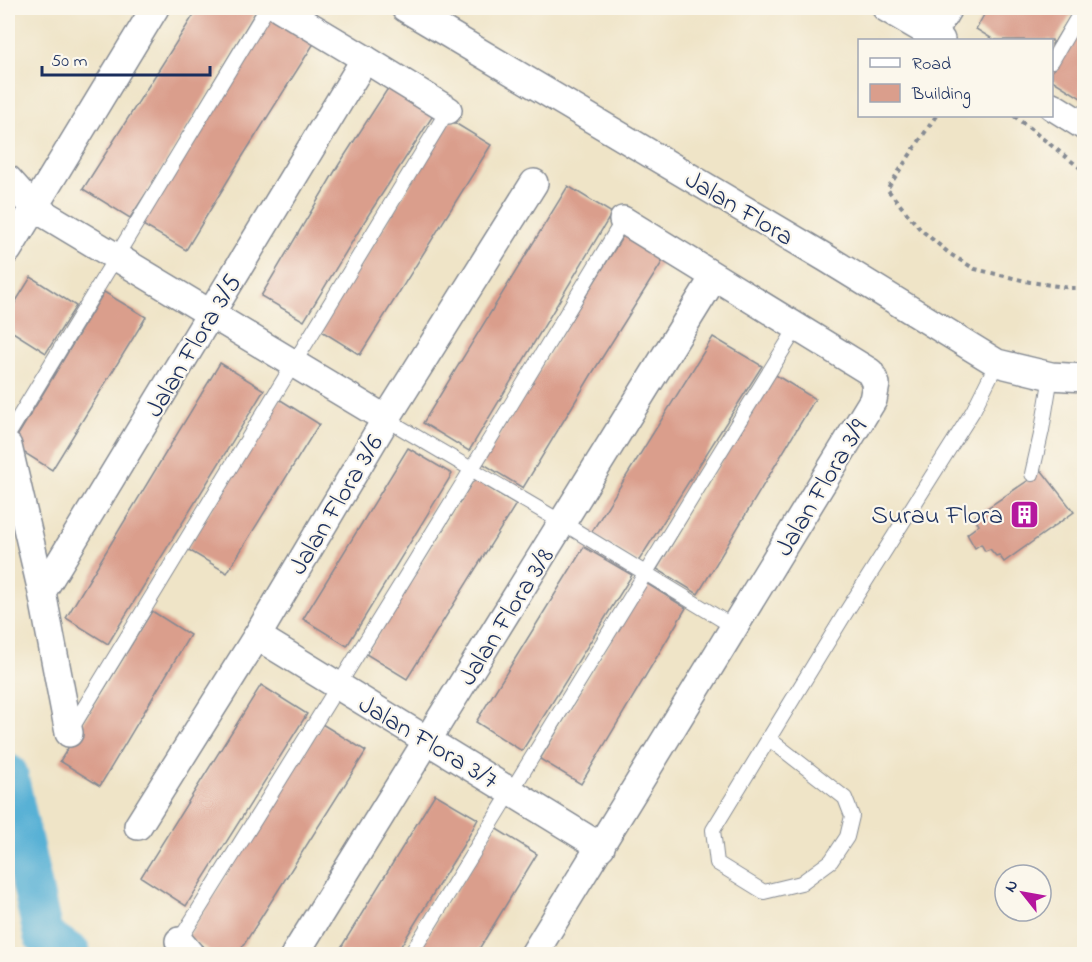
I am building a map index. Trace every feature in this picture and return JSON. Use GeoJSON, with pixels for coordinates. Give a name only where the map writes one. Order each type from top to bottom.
{"type":"FeatureCollection","features":[{"type":"Feature","properties":{"kind":"street"},"geometry":{"type":"LineString","coordinates":[[8,250],[155,8]]}},
{"type":"Feature","properties":{"kind":"street"},"geometry":{"type":"LineString","coordinates":[[280,8],[448,110]]}},
{"type":"Feature","properties":{"kind":"street","name":"Jalan Flora"},"geometry":{"type":"LineString","coordinates":[[405,8],[826,258],[997,363],[1051,376],[1084,378]]}},
{"type":"Feature","properties":{"kind":"street"},"geometry":{"type":"LineString","coordinates":[[886,8],[937,38],[948,8]]}},
{"type":"Feature","properties":{"kind":"street","name":"Jalan Flora 3/5"},"geometry":{"type":"LineString","coordinates":[[42,592],[365,59]]}},
{"type":"Feature","properties":{"kind":"street"},"geometry":{"type":"LineString","coordinates":[[1053,107],[1084,126]]}},
{"type":"Feature","properties":{"kind":"street"},"geometry":{"type":"LineString","coordinates":[[8,178],[33,207],[386,419]]}},
{"type":"Feature","properties":{"kind":"street","name":"Jalan Flora 3/6"},"geometry":{"type":"LineString","coordinates":[[138,826],[257,636],[386,419],[534,183]]}},
{"type":"Feature","properties":{"kind":"street","name":"Jalan Flora 3/9"},"geometry":{"type":"LineString","coordinates":[[534,954],[873,400],[876,384],[870,372],[623,220]]}},
{"type":"Feature","properties":{"kind":"street","name":"Jalan Flora 3/8"},"geometry":{"type":"LineString","coordinates":[[295,954],[714,277]]}},
{"type":"Feature","properties":{"kind":"street"},"geometry":{"type":"LineString","coordinates":[[8,446],[42,592],[69,733]]}},
{"type":"Feature","properties":{"kind":"street","name":"Jalan Flora 3/7"},"geometry":{"type":"LineString","coordinates":[[257,636],[601,847]]}},
{"type":"Feature","properties":{"kind":"lane"},"geometry":{"type":"LineString","coordinates":[[8,435],[267,8]]}},
{"type":"Feature","properties":{"kind":"lane"},"geometry":{"type":"LineString","coordinates":[[1053,59],[1083,8]]}},
{"type":"Feature","properties":{"kind":"lane"},"geometry":{"type":"LineString","coordinates":[[69,733],[448,110]]}},
{"type":"Feature","properties":{"kind":"lane"},"geometry":{"type":"LineString","coordinates":[[184,948],[339,686],[623,220]]}},
{"type":"Feature","properties":{"kind":"lane"},"geometry":{"type":"LineString","coordinates":[[411,954],[797,327]]}},
{"type":"Feature","properties":{"kind":"lane"},"geometry":{"type":"LineString","coordinates":[[768,738],[845,798],[852,816],[847,837],[831,861],[801,883],[764,892],[717,862],[713,830],[768,738],[843,617],[974,411],[997,363]]}},
{"type":"Feature","properties":{"kind":"lane"},"geometry":{"type":"LineString","coordinates":[[1032,474],[1051,376]]}},
{"type":"Feature","properties":{"kind":"lane"},"geometry":{"type":"LineString","coordinates":[[386,419],[734,627]]}},
{"type":"Feature","properties":{"kind":"path"},"geometry":{"type":"LineString","coordinates":[[935,117],[887,189],[920,229],[950,254],[975,269],[1030,282],[1084,288]]}},
{"type":"Feature","properties":{"kind":"path"},"geometry":{"type":"LineString","coordinates":[[1015,117],[1084,171]]}},
{"type":"Feature","properties":{"kind":"building"},"geometry":{"type":"Polygon","coordinates":[[[198,8],[258,8],[130,218],[83,189],[198,8]]]}},
{"type":"Feature","properties":{"kind":"building"},"geometry":{"type":"Polygon","coordinates":[[[988,8],[1075,8],[1053,44],[1053,39],[992,39],[976,29],[988,8]]]}},
{"type":"Feature","properties":{"kind":"building"},"geometry":{"type":"Polygon","coordinates":[[[272,9],[318,37],[186,250],[141,224],[272,9]]]}},
{"type":"Feature","properties":{"kind":"building"},"geometry":{"type":"Polygon","coordinates":[[[1084,17],[1084,100],[1053,81],[1053,70],[1084,17]]]}},
{"type":"Feature","properties":{"kind":"building"},"geometry":{"type":"Polygon","coordinates":[[[392,82],[436,111],[369,214],[304,321],[261,296],[338,166],[392,82]]]}},
{"type":"Feature","properties":{"kind":"building"},"geometry":{"type":"Polygon","coordinates":[[[450,120],[491,145],[360,355],[320,330],[450,120]]]}},
{"type":"Feature","properties":{"kind":"building"},"geometry":{"type":"Polygon","coordinates":[[[568,186],[612,213],[469,451],[423,423],[568,186]]]}},
{"type":"Feature","properties":{"kind":"building"},"geometry":{"type":"Polygon","coordinates":[[[626,231],[666,256],[523,488],[482,463],[626,231]]]}},
{"type":"Feature","properties":{"kind":"building"},"geometry":{"type":"Polygon","coordinates":[[[31,277],[76,306],[46,353],[8,329],[8,314],[31,277]]]}},
{"type":"Feature","properties":{"kind":"building"},"geometry":{"type":"Polygon","coordinates":[[[104,292],[146,317],[52,470],[12,445],[104,292]]]}},
{"type":"Feature","properties":{"kind":"building"},"geometry":{"type":"Polygon","coordinates":[[[713,337],[762,366],[638,562],[591,533],[713,337]]]}},
{"type":"Feature","properties":{"kind":"building"},"geometry":{"type":"Polygon","coordinates":[[[220,363],[264,390],[108,644],[66,618],[220,363]]]}},
{"type":"Feature","properties":{"kind":"building"},"geometry":{"type":"Polygon","coordinates":[[[774,374],[815,399],[698,594],[657,569],[774,374]]]}},
{"type":"Feature","properties":{"kind":"building"},"geometry":{"type":"Polygon","coordinates":[[[279,399],[319,424],[227,573],[187,549],[279,399]]]}},
{"type":"Feature","properties":{"kind":"building"},"geometry":{"type":"Polygon","coordinates":[[[408,448],[452,474],[347,646],[303,619],[408,448]]]}},
{"type":"Feature","properties":{"kind":"building","name":"Surau Flora"},"geometry":{"type":"Polygon","coordinates":[[[1042,471],[1074,512],[1004,562],[990,549],[985,551],[981,544],[975,548],[967,534],[979,525],[974,517],[1042,471]]]}},
{"type":"Feature","properties":{"kind":"building"},"geometry":{"type":"Polygon","coordinates":[[[474,479],[516,504],[407,679],[366,654],[474,479]]]}},
{"type":"Feature","properties":{"kind":"building"},"geometry":{"type":"Polygon","coordinates":[[[584,547],[632,575],[522,751],[476,722],[584,547]]]}},
{"type":"Feature","properties":{"kind":"building"},"geometry":{"type":"Polygon","coordinates":[[[646,583],[686,608],[581,784],[540,759],[646,583]]]}},
{"type":"Feature","properties":{"kind":"building"},"geometry":{"type":"Polygon","coordinates":[[[152,611],[190,635],[100,786],[60,761],[152,611]]]}},
{"type":"Feature","properties":{"kind":"building"},"geometry":{"type":"Polygon","coordinates":[[[261,685],[307,714],[186,906],[141,877],[261,685]]]}},
{"type":"Feature","properties":{"kind":"building"},"geometry":{"type":"Polygon","coordinates":[[[322,724],[366,751],[238,954],[215,954],[188,937],[322,724]]]}},
{"type":"Feature","properties":{"kind":"building"},"geometry":{"type":"Polygon","coordinates":[[[435,794],[478,819],[467,839],[396,954],[337,954],[435,794]]]}},
{"type":"Feature","properties":{"kind":"building"},"geometry":{"type":"Polygon","coordinates":[[[495,828],[537,854],[476,954],[417,954],[495,828]]]}},
{"type":"Feature","properties":{"kind":"waterway"},"geometry":{"type":"LineString","coordinates":[[8,774],[43,935],[71,954]]}},
{"type":"Feature","properties":{"kind":"place","name":"Surau Flora"},"geometry":{"type":"Point","coordinates":[1024,514]}}]}
